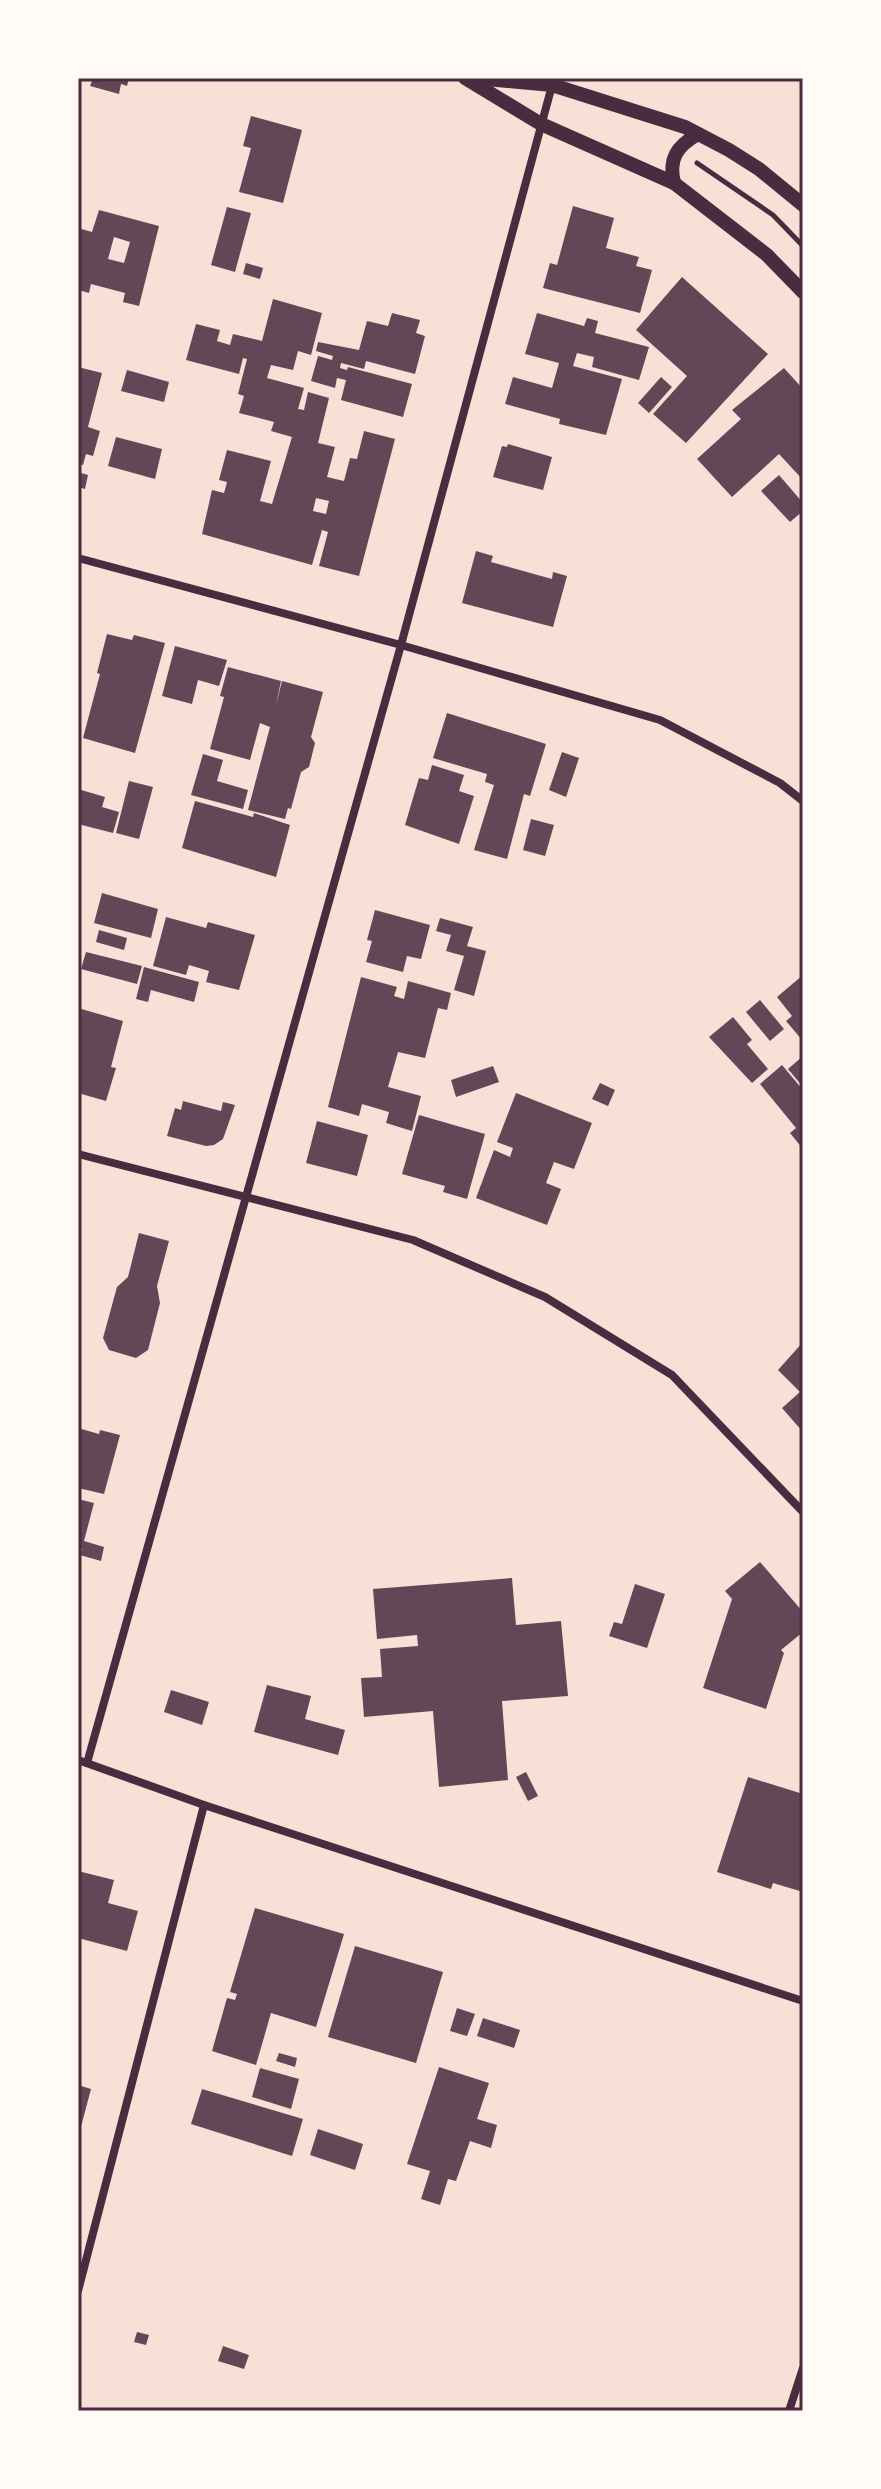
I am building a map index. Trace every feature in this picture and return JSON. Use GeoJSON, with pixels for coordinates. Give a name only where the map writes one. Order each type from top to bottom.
{"type":"FeatureCollection","features":[{"type":"Feature","properties":{"kind":"street"},"geometry":{"type":"LineString","coordinates":[[465,78],[541,124],[674,183],[767,255],[803,292]]}},
{"type":"Feature","properties":{"kind":"street"},"geometry":{"type":"LineString","coordinates":[[475,78],[553,82],[698,134],[759,169],[803,205]]}},
{"type":"Feature","properties":{"kind":"street"},"geometry":{"type":"LineString","coordinates":[[553,82],[401,645],[82,1761],[204,1805],[803,2001]]}},
{"type":"Feature","properties":{"kind":"street"},"geometry":{"type":"LineString","coordinates":[[674,183],[671,171],[676,151],[698,134]]}},
{"type":"Feature","properties":{"kind":"street"},"geometry":{"type":"LineString","coordinates":[[78,558],[401,645],[660,720],[780,783],[803,801]]}},
{"type":"Feature","properties":{"kind":"street"},"geometry":{"type":"LineString","coordinates":[[78,1154],[413,1240],[545,1297],[672,1375],[803,1512]]}},
{"type":"Feature","properties":{"kind":"street"},"geometry":{"type":"LineString","coordinates":[[78,2291],[204,1805]]}},
{"type":"Feature","properties":{"kind":"street"},"geometry":{"type":"LineString","coordinates":[[789,2411],[803,2368]]}},
{"type":"Feature","properties":{"kind":"path"},"geometry":{"type":"LineString","coordinates":[[676,151],[773,215],[803,246]]}},
{"type":"Feature","properties":{"kind":"building"},"geometry":{"type":"Polygon","coordinates":[[[93,78],[129,78],[127,86],[121,84],[119,94],[90,86],[93,78]]]}},
{"type":"Feature","properties":{"kind":"building"},"geometry":{"type":"Polygon","coordinates":[[[251,116],[302,130],[283,203],[239,192],[251,148],[243,146],[251,116]]]}},
{"type":"Feature","properties":{"kind":"building"},"geometry":{"type":"Polygon","coordinates":[[[573,206],[614,218],[606,248],[639,257],[636,266],[652,270],[640,313],[543,288],[550,263],[557,265],[573,206]]]}},
{"type":"Feature","properties":{"kind":"building"},"geometry":{"type":"Polygon","coordinates":[[[227,207],[251,213],[235,272],[211,265],[227,207]]]}},
{"type":"Feature","properties":{"kind":"building"},"geometry":{"type":"Polygon","coordinates":[[[99,210],[159,226],[139,306],[123,302],[125,293],[91,284],[89,293],[78,290],[78,228],[92,232],[99,210]],[[114,237],[108,259],[124,263],[130,242],[114,237]]]}},
{"type":"Feature","properties":{"kind":"building"},"geometry":{"type":"Polygon","coordinates":[[[246,263],[263,268],[260,279],[243,274],[246,263]]]}},
{"type":"Feature","properties":{"kind":"building"},"geometry":{"type":"Polygon","coordinates":[[[682,277],[768,354],[686,443],[653,414],[687,376],[636,330],[682,277]]]}},
{"type":"Feature","properties":{"kind":"building"},"geometry":{"type":"Polygon","coordinates":[[[273,299],[322,313],[311,355],[298,351],[293,370],[271,365],[267,378],[304,388],[298,409],[304,410],[308,392],[329,398],[318,443],[335,447],[327,477],[344,481],[350,458],[357,459],[364,431],[395,439],[359,576],[319,566],[328,532],[322,530],[312,565],[202,534],[212,490],[224,493],[227,482],[219,480],[227,450],[271,461],[260,501],[272,504],[292,437],[271,431],[274,422],[239,413],[244,396],[238,394],[247,359],[243,358],[239,374],[186,360],[196,324],[220,330],[217,341],[230,345],[233,334],[262,341],[273,299]],[[316,498],[313,511],[326,514],[329,501],[316,498]]]}},
{"type":"Feature","properties":{"kind":"building"},"geometry":{"type":"Polygon","coordinates":[[[392,313],[420,320],[416,333],[425,336],[415,374],[366,361],[364,369],[341,363],[340,368],[347,370],[348,367],[412,384],[403,417],[341,400],[346,380],[337,378],[335,388],[311,381],[318,356],[332,360],[333,356],[316,351],[318,342],[359,350],[367,321],[388,326],[392,313]]]}},
{"type":"Feature","properties":{"kind":"building"},"geometry":{"type":"Polygon","coordinates":[[[537,313],[584,326],[587,318],[598,321],[595,333],[649,347],[639,380],[592,367],[594,357],[577,353],[573,366],[622,379],[606,435],[559,424],[560,419],[505,404],[513,377],[552,388],[559,363],[525,354],[537,313]]]}},
{"type":"Feature","properties":{"kind":"building"},"geometry":{"type":"Polygon","coordinates":[[[78,367],[102,373],[88,427],[100,431],[93,456],[86,454],[83,465],[78,464],[78,367]]]}},
{"type":"Feature","properties":{"kind":"building"},"geometry":{"type":"Polygon","coordinates":[[[784,368],[803,389],[800,405],[803,408],[803,480],[779,454],[732,497],[697,459],[741,419],[732,410],[784,368]]]}},
{"type":"Feature","properties":{"kind":"building"},"geometry":{"type":"Polygon","coordinates":[[[127,370],[169,382],[164,402],[121,391],[127,370]]]}},
{"type":"Feature","properties":{"kind":"building"},"geometry":{"type":"Polygon","coordinates":[[[661,377],[672,387],[649,413],[638,403],[661,377]]]}},
{"type":"Feature","properties":{"kind":"building"},"geometry":{"type":"Polygon","coordinates":[[[116,437],[162,449],[155,479],[108,466],[116,437]]]}},
{"type":"Feature","properties":{"kind":"building"},"geometry":{"type":"Polygon","coordinates":[[[508,444],[552,457],[543,490],[493,477],[502,446],[507,447],[508,444]]]}},
{"type":"Feature","properties":{"kind":"building"},"geometry":{"type":"Polygon","coordinates":[[[78,472],[88,475],[85,489],[78,487],[78,472]]]}},
{"type":"Feature","properties":{"kind":"building"},"geometry":{"type":"Polygon","coordinates":[[[779,475],[803,503],[803,511],[790,522],[761,491],[779,475]]]}},
{"type":"Feature","properties":{"kind":"building"},"geometry":{"type":"Polygon","coordinates":[[[476,551],[493,556],[491,562],[552,579],[553,572],[567,576],[553,627],[462,603],[476,551]]]}},
{"type":"Feature","properties":{"kind":"building"},"geometry":{"type":"Polygon","coordinates":[[[107,634],[132,640],[134,635],[165,643],[135,753],[83,738],[107,634]]]}},
{"type":"Feature","properties":{"kind":"building"},"geometry":{"type":"Polygon","coordinates":[[[175,646],[227,660],[219,686],[198,680],[192,704],[162,696],[175,646]]]}},
{"type":"Feature","properties":{"kind":"building"},"geometry":{"type":"Polygon","coordinates":[[[228,667],[281,681],[276,705],[282,681],[323,692],[311,737],[315,743],[309,767],[301,772],[291,809],[288,808],[285,819],[248,810],[270,727],[260,723],[250,760],[210,749],[224,697],[220,696],[228,667]]]}},
{"type":"Feature","properties":{"kind":"building"},"geometry":{"type":"Polygon","coordinates":[[[447,713],[546,744],[530,796],[524,794],[507,859],[474,850],[494,785],[485,782],[487,774],[433,758],[447,713]]]}},
{"type":"Feature","properties":{"kind":"building"},"geometry":{"type":"Polygon","coordinates":[[[562,752],[579,758],[566,797],[549,790],[562,752]]]}},
{"type":"Feature","properties":{"kind":"building"},"geometry":{"type":"Polygon","coordinates":[[[203,754],[223,760],[217,781],[248,790],[243,809],[191,795],[203,754]]]}},
{"type":"Feature","properties":{"kind":"building"},"geometry":{"type":"Polygon","coordinates":[[[432,765],[464,775],[459,791],[474,796],[459,844],[405,825],[419,778],[428,780],[432,765]]]}},
{"type":"Feature","properties":{"kind":"building"},"geometry":{"type":"Polygon","coordinates":[[[129,781],[153,787],[139,839],[116,833],[129,781]]]}},
{"type":"Feature","properties":{"kind":"building"},"geometry":{"type":"Polygon","coordinates":[[[78,789],[105,797],[102,807],[119,812],[113,833],[78,824],[78,789]]]}},
{"type":"Feature","properties":{"kind":"building"},"geometry":{"type":"Polygon","coordinates":[[[195,801],[253,817],[254,813],[290,825],[276,877],[182,848],[195,801]]]}},
{"type":"Feature","properties":{"kind":"building"},"geometry":{"type":"Polygon","coordinates":[[[531,819],[554,825],[545,856],[523,850],[531,819]]]}},
{"type":"Feature","properties":{"kind":"building"},"geometry":{"type":"Polygon","coordinates":[[[102,893],[158,909],[151,938],[94,923],[102,893]]]}},
{"type":"Feature","properties":{"kind":"building"},"geometry":{"type":"Polygon","coordinates":[[[375,910],[430,925],[421,959],[407,956],[403,972],[366,962],[372,941],[367,940],[375,910]]]}},
{"type":"Feature","properties":{"kind":"building"},"geometry":{"type":"Polygon","coordinates":[[[166,917],[206,928],[208,922],[255,935],[239,990],[206,982],[209,971],[189,965],[186,975],[153,966],[166,917]]]}},
{"type":"Feature","properties":{"kind":"building"},"geometry":{"type":"Polygon","coordinates":[[[440,918],[473,927],[467,946],[486,951],[474,996],[454,990],[464,956],[446,951],[451,935],[436,931],[440,918]]]}},
{"type":"Feature","properties":{"kind":"building"},"geometry":{"type":"Polygon","coordinates":[[[99,930],[127,938],[124,950],[96,942],[99,930]]]}},
{"type":"Feature","properties":{"kind":"building"},"geometry":{"type":"Polygon","coordinates":[[[86,952],[142,966],[137,984],[81,969],[86,952]]]}},
{"type":"Feature","properties":{"kind":"building"},"geometry":{"type":"Polygon","coordinates":[[[144,967],[199,982],[194,1002],[151,990],[148,1002],[136,999],[144,967]]]}},
{"type":"Feature","properties":{"kind":"building"},"geometry":{"type":"Polygon","coordinates":[[[803,975],[803,1041],[786,1021],[792,1016],[777,997],[803,975]]]}},
{"type":"Feature","properties":{"kind":"building"},"geometry":{"type":"Polygon","coordinates":[[[361,977],[397,987],[394,996],[404,999],[408,981],[451,993],[447,1010],[438,1008],[425,1058],[398,1052],[388,1087],[421,1096],[412,1131],[386,1123],[389,1112],[362,1104],[359,1116],[328,1107],[361,977]]]}},
{"type":"Feature","properties":{"kind":"building"},"geometry":{"type":"Polygon","coordinates":[[[760,1000],[784,1029],[770,1041],[746,1012],[760,1000]]]}},
{"type":"Feature","properties":{"kind":"building"},"geometry":{"type":"Polygon","coordinates":[[[78,1008],[123,1021],[111,1067],[116,1068],[106,1101],[78,1093],[78,1008]]]}},
{"type":"Feature","properties":{"kind":"building"},"geometry":{"type":"Polygon","coordinates":[[[733,1017],[752,1040],[747,1044],[768,1069],[752,1083],[709,1037],[733,1017]]]}},
{"type":"Feature","properties":{"kind":"building"},"geometry":{"type":"Polygon","coordinates":[[[803,1056],[803,1087],[788,1069],[803,1056]]]}},
{"type":"Feature","properties":{"kind":"building"},"geometry":{"type":"Polygon","coordinates":[[[782,1065],[803,1090],[803,1149],[790,1133],[796,1128],[760,1084],[782,1065]]]}},
{"type":"Feature","properties":{"kind":"building"},"geometry":{"type":"Polygon","coordinates":[[[493,1066],[499,1082],[456,1097],[451,1080],[493,1066]]]}},
{"type":"Feature","properties":{"kind":"building"},"geometry":{"type":"Polygon","coordinates":[[[600,1083],[615,1090],[608,1106],[592,1099],[600,1083]]]}},
{"type":"Feature","properties":{"kind":"building"},"geometry":{"type":"Polygon","coordinates":[[[516,1093],[592,1123],[574,1169],[554,1162],[546,1183],[561,1189],[547,1225],[476,1198],[494,1150],[510,1157],[513,1148],[497,1142],[516,1093]]]}},
{"type":"Feature","properties":{"kind":"building"},"geometry":{"type":"Polygon","coordinates":[[[183,1101],[221,1111],[223,1102],[235,1105],[223,1139],[206,1146],[167,1136],[175,1108],[181,1110],[183,1101]]]}},
{"type":"Feature","properties":{"kind":"building"},"geometry":{"type":"Polygon","coordinates":[[[419,1115],[485,1134],[467,1199],[443,1192],[445,1186],[402,1174],[419,1115]]]}},
{"type":"Feature","properties":{"kind":"building"},"geometry":{"type":"Polygon","coordinates":[[[317,1121],[368,1135],[357,1176],[306,1163],[317,1121]]]}},
{"type":"Feature","properties":{"kind":"building"},"geometry":{"type":"Polygon","coordinates":[[[139,1233],[169,1241],[157,1286],[160,1303],[148,1350],[136,1358],[109,1350],[103,1338],[117,1287],[128,1277],[139,1233]]]}},
{"type":"Feature","properties":{"kind":"building"},"geometry":{"type":"Polygon","coordinates":[[[803,1342],[803,1432],[782,1408],[800,1392],[778,1370],[803,1342]]]}},
{"type":"Feature","properties":{"kind":"building"},"geometry":{"type":"Polygon","coordinates":[[[78,1428],[99,1434],[100,1430],[120,1435],[104,1494],[78,1488],[78,1428]]]}},
{"type":"Feature","properties":{"kind":"building"},"geometry":{"type":"Polygon","coordinates":[[[78,1499],[94,1503],[84,1541],[104,1547],[101,1561],[80,1555],[78,1499]]]}},
{"type":"Feature","properties":{"kind":"building"},"geometry":{"type":"Polygon","coordinates":[[[760,1562],[803,1612],[803,1632],[781,1650],[784,1653],[766,1709],[703,1688],[732,1599],[725,1591],[760,1562]]]}},
{"type":"Feature","properties":{"kind":"building"},"geometry":{"type":"Polygon","coordinates":[[[512,1578],[516,1625],[561,1621],[568,1696],[502,1701],[508,1780],[439,1787],[433,1711],[364,1717],[361,1678],[382,1677],[380,1649],[418,1646],[417,1635],[377,1639],[373,1589],[512,1578]]]}},
{"type":"Feature","properties":{"kind":"building"},"geometry":{"type":"Polygon","coordinates":[[[635,1584],[665,1594],[647,1648],[609,1636],[614,1622],[622,1624],[635,1584]]]}},
{"type":"Feature","properties":{"kind":"building"},"geometry":{"type":"Polygon","coordinates":[[[267,1685],[311,1696],[305,1719],[345,1730],[338,1755],[254,1732],[267,1685]]]}},
{"type":"Feature","properties":{"kind":"building"},"geometry":{"type":"Polygon","coordinates":[[[171,1690],[209,1702],[202,1725],[164,1712],[171,1690]]]}},
{"type":"Feature","properties":{"kind":"building"},"geometry":{"type":"Polygon","coordinates":[[[526,1772],[538,1796],[528,1801],[516,1777],[526,1772]]]}},
{"type":"Feature","properties":{"kind":"building"},"geometry":{"type":"Polygon","coordinates":[[[748,1777],[803,1794],[803,1892],[773,1883],[771,1889],[717,1872],[748,1777]]]}},
{"type":"Feature","properties":{"kind":"building"},"geometry":{"type":"Polygon","coordinates":[[[78,1871],[114,1880],[108,1903],[138,1911],[127,1951],[78,1938],[78,1871]]]}},
{"type":"Feature","properties":{"kind":"building"},"geometry":{"type":"Polygon","coordinates":[[[255,1908],[344,1934],[316,2027],[271,2013],[256,2065],[212,2051],[227,1998],[235,2000],[237,1994],[230,1992],[255,1908]]]}},
{"type":"Feature","properties":{"kind":"building"},"geometry":{"type":"Polygon","coordinates":[[[355,1946],[443,1972],[416,2063],[328,2037],[355,1946]]]}},
{"type":"Feature","properties":{"kind":"building"},"geometry":{"type":"Polygon","coordinates":[[[457,2008],[475,2014],[467,2036],[450,2031],[457,2008]]]}},
{"type":"Feature","properties":{"kind":"building"},"geometry":{"type":"Polygon","coordinates":[[[483,2018],[520,2030],[514,2048],[477,2036],[483,2018]]]}},
{"type":"Feature","properties":{"kind":"building"},"geometry":{"type":"Polygon","coordinates":[[[279,2053],[297,2058],[295,2067],[276,2061],[279,2053]]]}},
{"type":"Feature","properties":{"kind":"building"},"geometry":{"type":"Polygon","coordinates":[[[439,2067],[489,2083],[477,2119],[497,2125],[491,2148],[470,2141],[456,2181],[448,2179],[440,2205],[421,2199],[430,2171],[407,2164],[439,2067]]]}},
{"type":"Feature","properties":{"kind":"building"},"geometry":{"type":"Polygon","coordinates":[[[260,2068],[299,2079],[291,2109],[252,2097],[260,2068]]]}},
{"type":"Feature","properties":{"kind":"building"},"geometry":{"type":"Polygon","coordinates":[[[78,2085],[91,2089],[79,2134],[78,2134],[78,2085]]]}},
{"type":"Feature","properties":{"kind":"building"},"geometry":{"type":"Polygon","coordinates":[[[202,2089],[303,2119],[292,2156],[191,2124],[202,2089]]]}},
{"type":"Feature","properties":{"kind":"building"},"geometry":{"type":"Polygon","coordinates":[[[318,2129],[363,2144],[355,2170],[310,2155],[318,2129]]]}},
{"type":"Feature","properties":{"kind":"building"},"geometry":{"type":"Polygon","coordinates":[[[137,2332],[149,2335],[146,2345],[134,2342],[137,2332]]]}},
{"type":"Feature","properties":{"kind":"building"},"geometry":{"type":"Polygon","coordinates":[[[223,2346],[249,2355],[244,2369],[218,2361],[223,2346]]]}}]}
